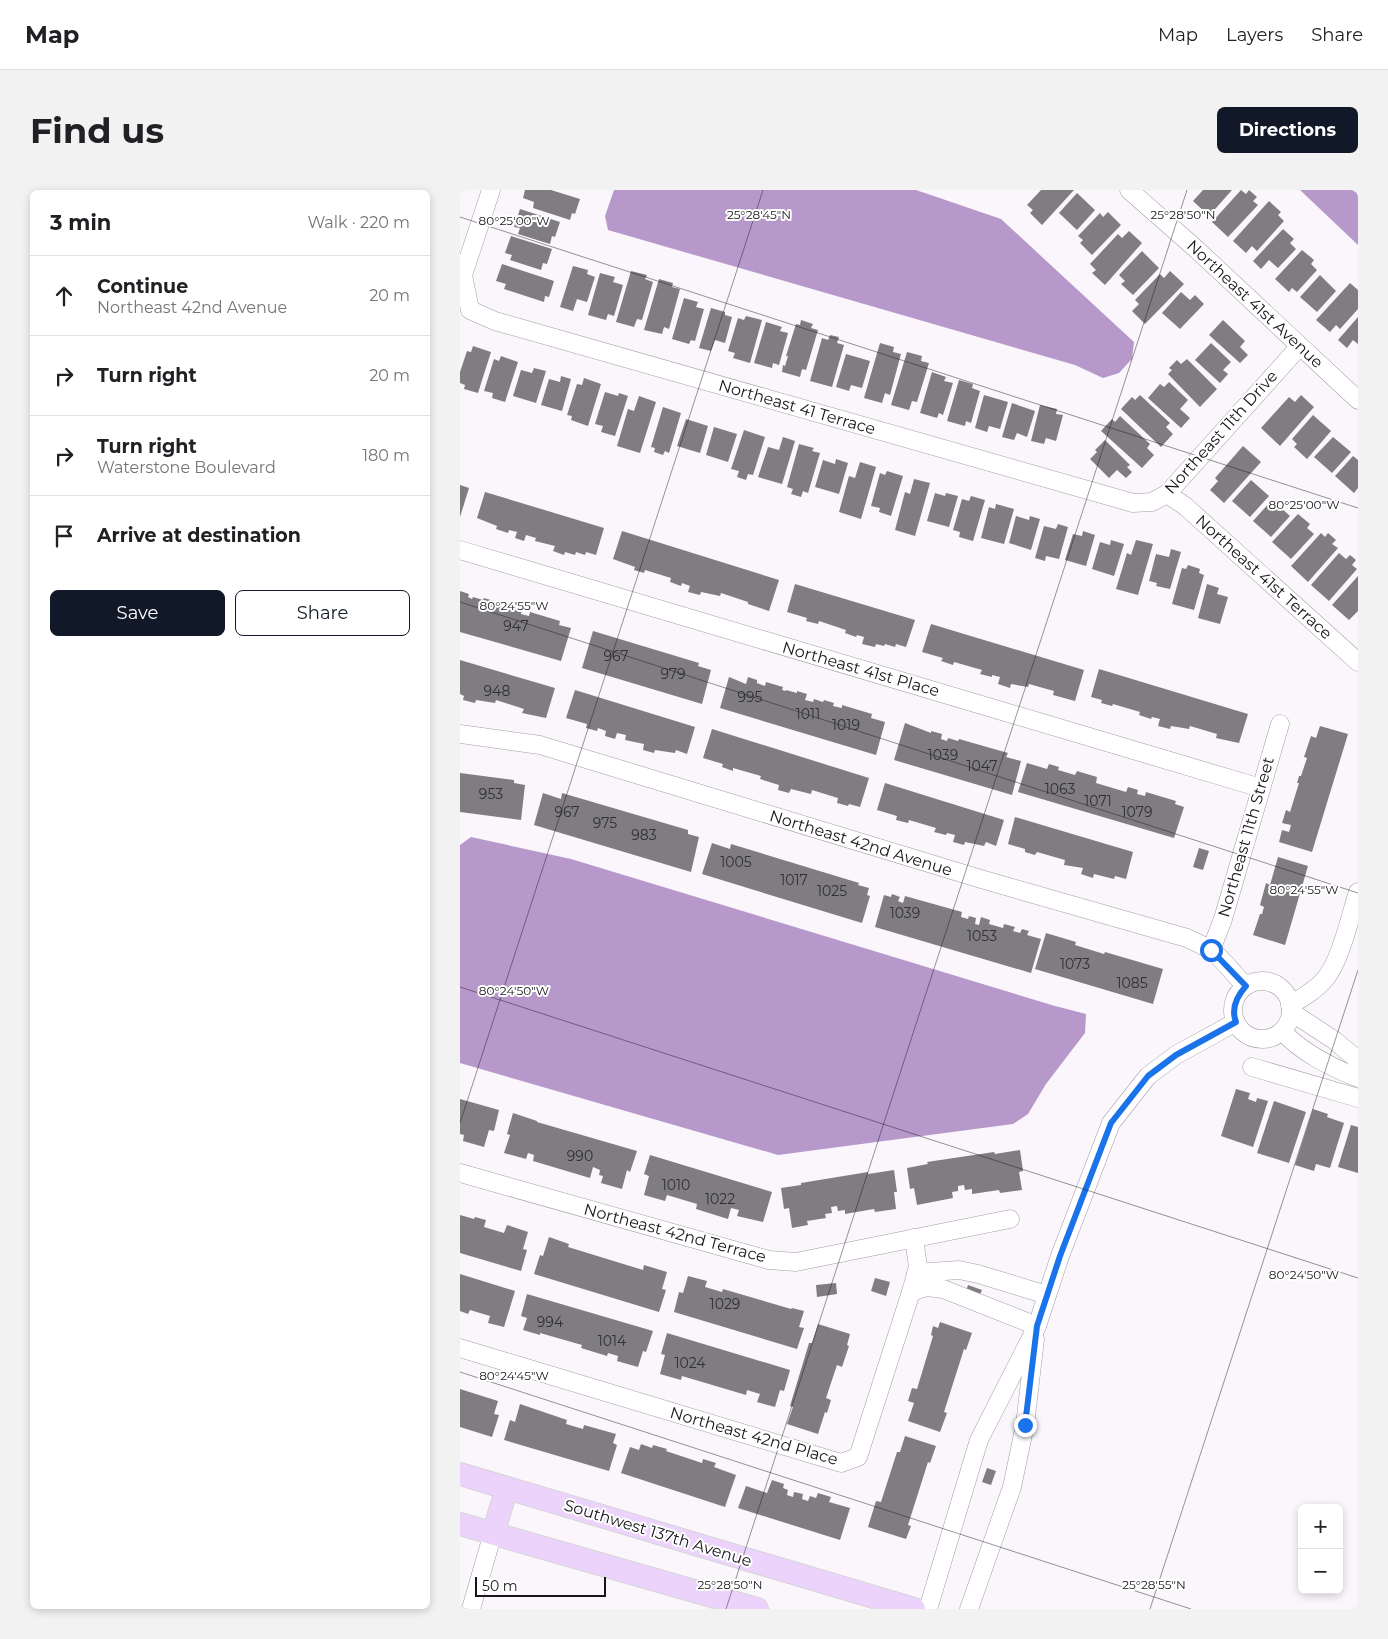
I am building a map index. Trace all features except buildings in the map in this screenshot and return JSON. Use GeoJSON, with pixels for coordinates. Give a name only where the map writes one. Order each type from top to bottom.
{"type":"FeatureCollection","features":[{"type":"Feature","properties":{"kind":"main road","name":"Southwest 137th Avenue"},"geometry":{"type":"LineString","coordinates":[[460,1474],[914,1609]]}},
{"type":"Feature","properties":{"kind":"main road"},"geometry":{"type":"LineString","coordinates":[[493,1533],[506,1488]]}},
{"type":"Feature","properties":{"kind":"main road"},"geometry":{"type":"LineString","coordinates":[[460,1524],[757,1609]]}},
{"type":"Feature","properties":{"kind":"street","name":"Northeast 41 Terrace"},"geometry":{"type":"LineString","coordinates":[[491,190],[463,275],[470,310],[495,321],[1133,503]]}},
{"type":"Feature","properties":{"kind":"street","name":"Northeast 41st Avenue"},"geometry":{"type":"LineString","coordinates":[[1129,190],[1194,247],[1358,400]]}},
{"type":"Feature","properties":{"kind":"street","name":"Northeast 11th Drive"},"geometry":{"type":"LineString","coordinates":[[1133,503],[1152,502],[1168,494],[1300,346]]}},
{"type":"Feature","properties":{"kind":"street","name":"Northeast 41st Terrace"},"geometry":{"type":"LineString","coordinates":[[1168,494],[1185,506],[1358,662]]}},
{"type":"Feature","properties":{"kind":"street","name":"Northeast 41st Place"},"geometry":{"type":"LineString","coordinates":[[460,550],[1261,788]]}},
{"type":"Feature","properties":{"kind":"street","name":"Northeast 11th Street"},"geometry":{"type":"LineString","coordinates":[[1211,950],[1223,919],[1280,724]]}},
{"type":"Feature","properties":{"kind":"street","name":"Northeast 42nd Avenue"},"geometry":{"type":"LineString","coordinates":[[460,734],[540,745],[981,879],[1187,938],[1211,950],[1246,986]]}},
{"type":"Feature","properties":{"kind":"street"},"geometry":{"type":"LineString","coordinates":[[1291,1008],[1325,979],[1336,958],[1358,892]]}},
{"type":"Feature","properties":{"kind":"street"},"geometry":{"type":"LineString","coordinates":[[1258,981],[1269,982],[1280,987],[1287,995],[1291,1008],[1288,1023],[1282,1031],[1270,1038],[1262,1039],[1250,1036],[1240,1029],[1234,1016],[1237,995],[1246,986],[1258,981]]}},
{"type":"Feature","properties":{"kind":"street"},"geometry":{"type":"LineString","coordinates":[[1291,1008],[1358,1060]]}},
{"type":"Feature","properties":{"kind":"street"},"geometry":{"type":"LineString","coordinates":[[928,1609],[979,1440],[1037,1326],[1060,1256],[1111,1123],[1148,1076],[1176,1055],[1236,1022]]}},
{"type":"Feature","properties":{"kind":"street"},"geometry":{"type":"LineString","coordinates":[[1282,1031],[1288,1038],[1327,1064],[1358,1078]]}},
{"type":"Feature","properties":{"kind":"street"},"geometry":{"type":"LineString","coordinates":[[1327,1064],[1340,1045]]}},
{"type":"Feature","properties":{"kind":"street"},"geometry":{"type":"LineString","coordinates":[[1252,1067],[1358,1098]]}},
{"type":"Feature","properties":{"kind":"street","name":"Northeast 42nd Terrace"},"geometry":{"type":"LineString","coordinates":[[460,1173],[769,1260],[796,1262],[1010,1219]]}},
{"type":"Feature","properties":{"kind":"street","name":"Northeast 42nd Place"},"geometry":{"type":"LineString","coordinates":[[460,1348],[841,1463],[858,1457],[918,1267],[914,1238]]}},
{"type":"Feature","properties":{"kind":"street"},"geometry":{"type":"LineString","coordinates":[[916,1273],[959,1270],[1047,1294]]}},
{"type":"Feature","properties":{"kind":"street"},"geometry":{"type":"LineString","coordinates":[[911,1292],[928,1287],[943,1289],[1037,1326]]}},
{"type":"Feature","properties":{"kind":"street"},"geometry":{"type":"LineString","coordinates":[[970,1609],[1012,1487],[1025,1425],[1037,1326]]}},
{"type":"Feature","properties":{"kind":"street"},"geometry":{"type":"LineString","coordinates":[[471,1609],[493,1533]]}},
{"type":"Feature","properties":{"kind":"shaded area"},"geometry":{"type":"Polygon","coordinates":[[[614,190],[916,190],[1001,219],[1134,342],[1132,359],[1119,373],[1103,378],[1075,365],[608,230],[605,216],[614,190]]]}},
{"type":"Feature","properties":{"kind":"shaded area"},"geometry":{"type":"Polygon","coordinates":[[[1300,190],[1358,190],[1358,245],[1300,190]]]}},
{"type":"Feature","properties":{"kind":"shaded area"},"geometry":{"type":"Polygon","coordinates":[[[471,837],[571,859],[1086,1014],[1085,1033],[1046,1084],[1028,1114],[1013,1124],[778,1155],[460,1063],[460,845],[471,837]]]}},
{"type":"Feature","properties":{"kind":"route"},"geometry":{"type":"LineString","coordinates":[[1025,1425],[1037,1326],[1060,1256],[1111,1123],[1148,1076],[1176,1055],[1209,1035],[1236,1022],[1234,1016],[1237,995],[1246,986],[1211,950]]}}]}
